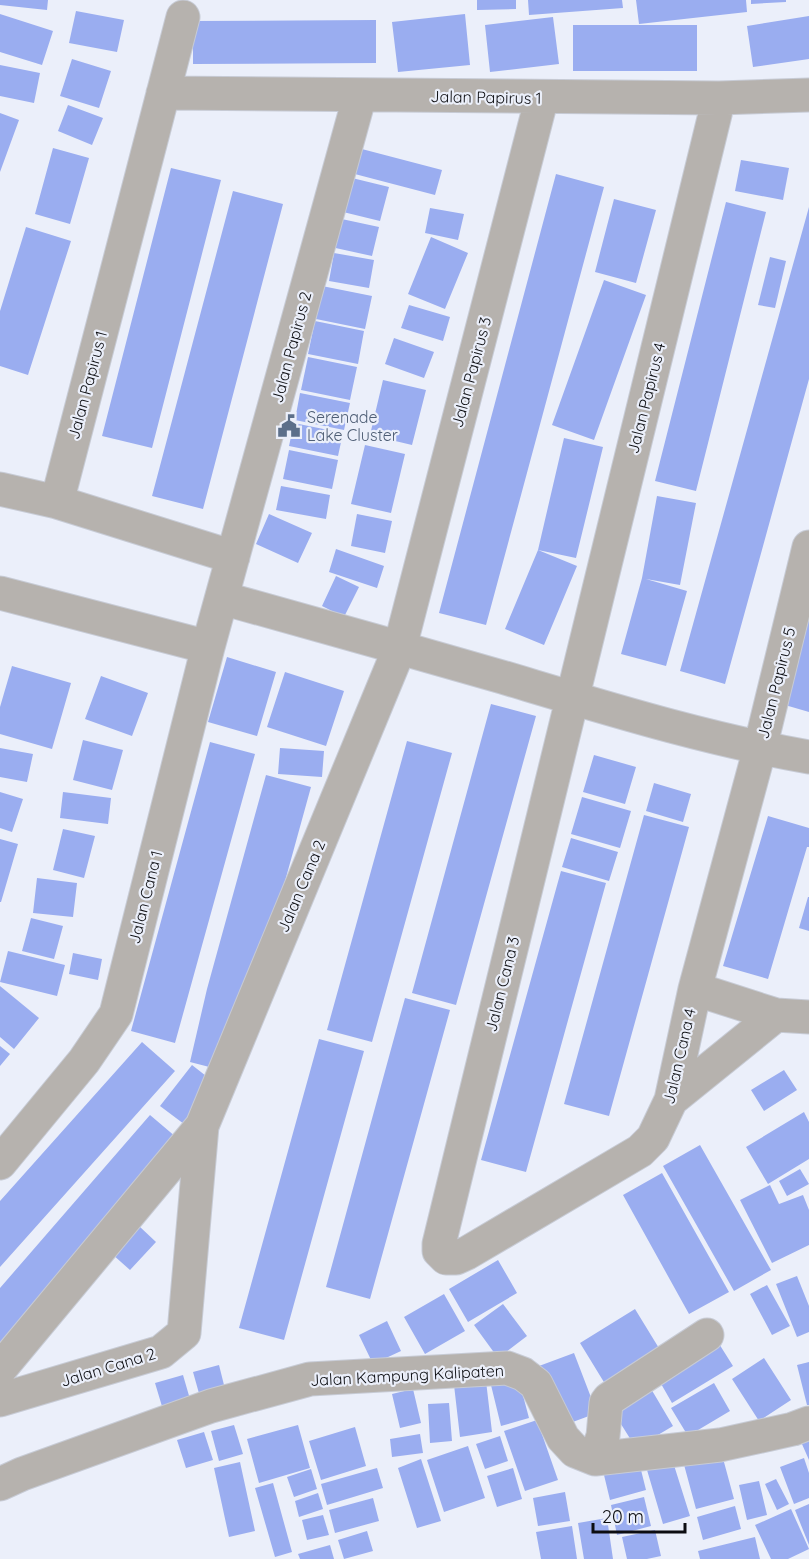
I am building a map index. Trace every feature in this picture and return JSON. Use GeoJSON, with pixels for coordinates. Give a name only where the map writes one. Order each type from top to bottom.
{"type":"FeatureCollection","features":[{"type":"Feature","properties":{"kind":"street","name":"Jalan Papirus 1"},"geometry":{"type":"LineString","coordinates":[[57,502],[183,16]]}},
{"type":"Feature","properties":{"kind":"street","name":"Jalan Papirus 1"},"geometry":{"type":"LineString","coordinates":[[163,93],[719,98],[809,95]]}},
{"type":"Feature","properties":{"kind":"street","name":"Jalan Papirus 2"},"geometry":{"type":"LineString","coordinates":[[222,598],[360,95]]}},
{"type":"Feature","properties":{"kind":"street","name":"Jalan Papirus 3"},"geometry":{"type":"LineString","coordinates":[[400,647],[542,97]]}},
{"type":"Feature","properties":{"kind":"street","name":"Jalan Papirus 4"},"geometry":{"type":"LineString","coordinates":[[572,698],[719,98]]}},
{"type":"Feature","properties":{"kind":"street"},"geometry":{"type":"LineString","coordinates":[[0,489],[57,502],[233,556]]}},
{"type":"Feature","properties":{"kind":"street","name":"Jalan Papirus 5"},"geometry":{"type":"LineString","coordinates":[[760,748],[809,547]]}},
{"type":"Feature","properties":{"kind":"street"},"geometry":{"type":"LineString","coordinates":[[0,593],[208,647]]}},
{"type":"Feature","properties":{"kind":"street"},"geometry":{"type":"LineString","coordinates":[[222,598],[572,698],[760,748],[809,757]]}},
{"type":"Feature","properties":{"kind":"street","name":"Jalan Cana 1"},"geometry":{"type":"LineString","coordinates":[[0,1163],[84,1061],[116,1014],[222,598]]}},
{"type":"Feature","properties":{"kind":"street","name":"Jalan Cana 2"},"geometry":{"type":"LineString","coordinates":[[0,1369],[202,1125],[400,647]]}},
{"type":"Feature","properties":{"kind":"street","name":"Jalan Cana 3"},"geometry":{"type":"LineString","coordinates":[[456,1258],[446,1258],[442,1255],[439,1244],[572,698]]}},
{"type":"Feature","properties":{"kind":"street","name":"Jalan Cana 4"},"geometry":{"type":"LineString","coordinates":[[456,1258],[640,1151],[652,1138],[671,1100],[694,989],[760,748]]}},
{"type":"Feature","properties":{"kind":"street"},"geometry":{"type":"LineString","coordinates":[[694,989],[776,1015],[809,1017]]}},
{"type":"Feature","properties":{"kind":"street"},"geometry":{"type":"LineString","coordinates":[[671,1100],[776,1015]]}},
{"type":"Feature","properties":{"kind":"street","name":"Jalan Cana 2"},"geometry":{"type":"LineString","coordinates":[[0,1400],[161,1352],[184,1333],[202,1125]]}},
{"type":"Feature","properties":{"kind":"street"},"geometry":{"type":"LineString","coordinates":[[706,1335],[609,1399],[606,1403],[603,1436],[595,1459],[720,1445],[793,1429],[809,1423]]}},
{"type":"Feature","properties":{"kind":"street","name":"Jalan Kampung Kalipaten"},"geometry":{"type":"LineString","coordinates":[[0,1484],[211,1406],[310,1378],[507,1368],[523,1374],[536,1384],[563,1438],[575,1451],[595,1459]]}},
{"type":"Feature","properties":{"kind":"building"},"geometry":{"type":"Polygon","coordinates":[[[0,0],[48,0],[47,10],[0,5],[0,0]]]}},
{"type":"Feature","properties":{"kind":"building"},"geometry":{"type":"Polygon","coordinates":[[[477,0],[516,0],[516,9],[477,10],[477,0]]]}},
{"type":"Feature","properties":{"kind":"building"},"geometry":{"type":"Polygon","coordinates":[[[528,0],[622,0],[623,8],[529,15],[528,0]]]}},
{"type":"Feature","properties":{"kind":"building"},"geometry":{"type":"Polygon","coordinates":[[[636,0],[746,0],[747,12],[639,24],[636,0]]]}},
{"type":"Feature","properties":{"kind":"building"},"geometry":{"type":"Polygon","coordinates":[[[751,0],[786,0],[786,2],[751,4],[751,0]]]}},
{"type":"Feature","properties":{"kind":"building"},"geometry":{"type":"Polygon","coordinates":[[[76,11],[124,20],[117,52],[69,43],[76,11]]]}},
{"type":"Feature","properties":{"kind":"building"},"geometry":{"type":"Polygon","coordinates":[[[0,14],[53,31],[42,65],[0,52],[0,14]]]}},
{"type":"Feature","properties":{"kind":"building"},"geometry":{"type":"Polygon","coordinates":[[[465,14],[470,65],[398,72],[392,22],[465,14]]]}},
{"type":"Feature","properties":{"kind":"building"},"geometry":{"type":"Polygon","coordinates":[[[809,16],[809,59],[753,67],[747,26],[809,16]]]}},
{"type":"Feature","properties":{"kind":"building"},"geometry":{"type":"Polygon","coordinates":[[[553,17],[559,64],[490,72],[485,25],[553,17]]]}},
{"type":"Feature","properties":{"kind":"building"},"geometry":{"type":"Polygon","coordinates":[[[376,20],[376,63],[193,64],[193,21],[376,20]]]}},
{"type":"Feature","properties":{"kind":"building"},"geometry":{"type":"Polygon","coordinates":[[[573,25],[697,25],[697,71],[573,71],[573,25]]]}},
{"type":"Feature","properties":{"kind":"building"},"geometry":{"type":"Polygon","coordinates":[[[72,59],[111,71],[99,108],[60,96],[72,59]]]}},
{"type":"Feature","properties":{"kind":"building"},"geometry":{"type":"Polygon","coordinates":[[[0,65],[40,73],[34,103],[0,96],[0,65]]]}},
{"type":"Feature","properties":{"kind":"building"},"geometry":{"type":"Polygon","coordinates":[[[68,105],[103,118],[92,145],[58,131],[68,105]]]}},
{"type":"Feature","properties":{"kind":"building"},"geometry":{"type":"Polygon","coordinates":[[[0,113],[19,120],[0,172],[0,113]]]}},
{"type":"Feature","properties":{"kind":"building"},"geometry":{"type":"Polygon","coordinates":[[[53,148],[89,158],[70,224],[35,214],[53,148]]]}},
{"type":"Feature","properties":{"kind":"building"},"geometry":{"type":"Polygon","coordinates":[[[358,148],[442,170],[435,195],[351,173],[358,148]]]}},
{"type":"Feature","properties":{"kind":"building"},"geometry":{"type":"Polygon","coordinates":[[[741,160],[789,168],[783,200],[735,191],[741,160]]]}},
{"type":"Feature","properties":{"kind":"building"},"geometry":{"type":"Polygon","coordinates":[[[171,168],[221,180],[152,448],[102,436],[171,168]]]}},
{"type":"Feature","properties":{"kind":"building"},"geometry":{"type":"Polygon","coordinates":[[[556,174],[604,187],[486,625],[439,613],[556,174]]]}},
{"type":"Feature","properties":{"kind":"building"},"geometry":{"type":"Polygon","coordinates":[[[348,177],[389,187],[380,221],[339,211],[348,177]]]}},
{"type":"Feature","properties":{"kind":"building"},"geometry":{"type":"Polygon","coordinates":[[[233,191],[283,204],[203,509],[152,496],[233,191]]]}},
{"type":"Feature","properties":{"kind":"building"},"geometry":{"type":"Polygon","coordinates":[[[614,199],[656,210],[636,283],[595,272],[614,199]]]}},
{"type":"Feature","properties":{"kind":"building"},"geometry":{"type":"Polygon","coordinates":[[[726,202],[766,212],[696,491],[655,481],[726,202]]]}},
{"type":"Feature","properties":{"kind":"building"},"geometry":{"type":"Polygon","coordinates":[[[809,207],[809,379],[725,684],[680,671],[809,207]]]}},
{"type":"Feature","properties":{"kind":"building"},"geometry":{"type":"Polygon","coordinates":[[[430,208],[464,214],[458,240],[425,233],[430,208]]]}},
{"type":"Feature","properties":{"kind":"building"},"geometry":{"type":"Polygon","coordinates":[[[337,218],[379,227],[372,256],[331,247],[337,218]]]}},
{"type":"Feature","properties":{"kind":"building"},"geometry":{"type":"Polygon","coordinates":[[[26,227],[71,241],[28,375],[0,366],[0,311],[26,227]]]}},
{"type":"Feature","properties":{"kind":"building"},"geometry":{"type":"Polygon","coordinates":[[[431,237],[468,253],[445,309],[408,294],[431,237]]]}},
{"type":"Feature","properties":{"kind":"building"},"geometry":{"type":"Polygon","coordinates":[[[334,253],[374,260],[369,288],[329,281],[334,253]]]}},
{"type":"Feature","properties":{"kind":"building"},"geometry":{"type":"Polygon","coordinates":[[[770,257],[786,261],[775,308],[758,305],[770,257]]]}},
{"type":"Feature","properties":{"kind":"building"},"geometry":{"type":"Polygon","coordinates":[[[604,280],[646,295],[594,440],[552,425],[604,280]]]}},
{"type":"Feature","properties":{"kind":"building"},"geometry":{"type":"Polygon","coordinates":[[[322,286],[372,296],[365,329],[316,319],[322,286]]]}},
{"type":"Feature","properties":{"kind":"building"},"geometry":{"type":"Polygon","coordinates":[[[409,305],[450,317],[443,341],[401,328],[409,305]]]}},
{"type":"Feature","properties":{"kind":"building"},"geometry":{"type":"Polygon","coordinates":[[[315,321],[364,331],[358,364],[308,354],[315,321]]]}},
{"type":"Feature","properties":{"kind":"building"},"geometry":{"type":"Polygon","coordinates":[[[394,338],[434,352],[424,378],[385,364],[394,338]]]}},
{"type":"Feature","properties":{"kind":"building"},"geometry":{"type":"Polygon","coordinates":[[[308,357],[357,367],[350,400],[301,390],[308,357]]]}},
{"type":"Feature","properties":{"kind":"building"},"geometry":{"type":"Polygon","coordinates":[[[383,380],[426,390],[412,445],[370,435],[383,380]]]}},
{"type":"Feature","properties":{"kind":"building"},"geometry":{"type":"Polygon","coordinates":[[[300,393],[350,403],[344,430],[295,420],[300,393]]]}},
{"type":"Feature","properties":{"kind":"building"},"geometry":{"type":"Polygon","coordinates":[[[294,423],[343,433],[338,456],[289,446],[294,423]]]}},
{"type":"Feature","properties":{"kind":"building"},"geometry":{"type":"Polygon","coordinates":[[[564,438],[603,447],[576,558],[538,550],[564,438]]]}},
{"type":"Feature","properties":{"kind":"building"},"geometry":{"type":"Polygon","coordinates":[[[365,445],[405,454],[391,513],[351,504],[365,445]]]}},
{"type":"Feature","properties":{"kind":"building"},"geometry":{"type":"Polygon","coordinates":[[[289,450],[338,460],[332,489],[283,479],[289,450]]]}},
{"type":"Feature","properties":{"kind":"building"},"geometry":{"type":"Polygon","coordinates":[[[281,486],[330,495],[326,519],[276,510],[281,486]]]}},
{"type":"Feature","properties":{"kind":"building"},"geometry":{"type":"Polygon","coordinates":[[[657,496],[696,503],[680,585],[646,579],[687,591],[666,666],[621,654],[642,578],[657,496]]]}},
{"type":"Feature","properties":{"kind":"building"},"geometry":{"type":"Polygon","coordinates":[[[269,514],[312,533],[298,563],[256,544],[269,514]]]}},
{"type":"Feature","properties":{"kind":"building"},"geometry":{"type":"Polygon","coordinates":[[[357,514],[392,521],[385,553],[351,546],[357,514]]]}},
{"type":"Feature","properties":{"kind":"building"},"geometry":{"type":"Polygon","coordinates":[[[336,549],[384,566],[377,588],[329,572],[336,549]]]}},
{"type":"Feature","properties":{"kind":"building"},"geometry":{"type":"Polygon","coordinates":[[[538,550],[577,566],[544,645],[505,629],[538,550]]]}},
{"type":"Feature","properties":{"kind":"building"},"geometry":{"type":"Polygon","coordinates":[[[336,576],[359,587],[344,617],[322,606],[336,576]]]}},
{"type":"Feature","properties":{"kind":"building"},"geometry":{"type":"Polygon","coordinates":[[[809,619],[809,712],[785,705],[809,619]]]}},
{"type":"Feature","properties":{"kind":"building"},"geometry":{"type":"Polygon","coordinates":[[[227,657],[276,672],[257,736],[208,722],[227,657]]]}},
{"type":"Feature","properties":{"kind":"building"},"geometry":{"type":"Polygon","coordinates":[[[12,666],[71,683],[52,749],[0,734],[0,707],[12,666]]]}},
{"type":"Feature","properties":{"kind":"building"},"geometry":{"type":"Polygon","coordinates":[[[285,672],[344,691],[326,746],[267,727],[285,672]]]}},
{"type":"Feature","properties":{"kind":"building"},"geometry":{"type":"Polygon","coordinates":[[[101,676],[148,693],[132,736],[85,719],[101,676]]]}},
{"type":"Feature","properties":{"kind":"building"},"geometry":{"type":"Polygon","coordinates":[[[491,704],[536,716],[456,1005],[412,993],[491,704]]]}},
{"type":"Feature","properties":{"kind":"building"},"geometry":{"type":"Polygon","coordinates":[[[83,740],[123,750],[112,790],[73,780],[83,740]]]}},
{"type":"Feature","properties":{"kind":"building"},"geometry":{"type":"Polygon","coordinates":[[[407,741],[452,753],[372,1042],[327,1030],[407,741]]]}},
{"type":"Feature","properties":{"kind":"building"},"geometry":{"type":"Polygon","coordinates":[[[210,742],[255,754],[175,1043],[131,1031],[210,742]]]}},
{"type":"Feature","properties":{"kind":"building"},"geometry":{"type":"Polygon","coordinates":[[[0,748],[33,754],[27,782],[0,777],[0,748]]]}},
{"type":"Feature","properties":{"kind":"building"},"geometry":{"type":"Polygon","coordinates":[[[280,748],[324,751],[322,777],[278,774],[280,748]]]}},
{"type":"Feature","properties":{"kind":"building"},"geometry":{"type":"Polygon","coordinates":[[[594,755],[636,767],[625,804],[583,792],[594,755]]]}},
{"type":"Feature","properties":{"kind":"building"},"geometry":{"type":"Polygon","coordinates":[[[266,775],[311,787],[274,921],[221,1070],[190,1062],[207,989],[266,775]]]}},
{"type":"Feature","properties":{"kind":"building"},"geometry":{"type":"Polygon","coordinates":[[[654,783],[691,794],[683,822],[646,811],[654,783]]]}},
{"type":"Feature","properties":{"kind":"building"},"geometry":{"type":"Polygon","coordinates":[[[0,792],[23,799],[12,832],[0,828],[0,792]]]}},
{"type":"Feature","properties":{"kind":"building"},"geometry":{"type":"Polygon","coordinates":[[[63,792],[111,798],[108,824],[60,818],[63,792]]]}},
{"type":"Feature","properties":{"kind":"building"},"geometry":{"type":"Polygon","coordinates":[[[582,797],[631,811],[620,848],[571,834],[582,797]]]}},
{"type":"Feature","properties":{"kind":"building"},"geometry":{"type":"Polygon","coordinates":[[[644,815],[689,827],[609,1116],[564,1104],[644,815]]]}},
{"type":"Feature","properties":{"kind":"building"},"geometry":{"type":"Polygon","coordinates":[[[768,816],[809,828],[809,847],[807,847],[768,979],[723,966],[768,816]]]}},
{"type":"Feature","properties":{"kind":"building"},"geometry":{"type":"Polygon","coordinates":[[[63,829],[95,836],[84,878],[53,870],[63,829]]]}},
{"type":"Feature","properties":{"kind":"building"},"geometry":{"type":"Polygon","coordinates":[[[571,838],[618,852],[609,881],[562,867],[571,838]]]}},
{"type":"Feature","properties":{"kind":"building"},"geometry":{"type":"Polygon","coordinates":[[[0,839],[18,844],[1,902],[0,902],[0,839]]]}},
{"type":"Feature","properties":{"kind":"building"},"geometry":{"type":"Polygon","coordinates":[[[561,871],[606,883],[526,1172],[481,1160],[561,871]]]}},
{"type":"Feature","properties":{"kind":"building"},"geometry":{"type":"Polygon","coordinates":[[[37,878],[77,883],[73,917],[33,913],[37,878]]]}},
{"type":"Feature","properties":{"kind":"building"},"geometry":{"type":"Polygon","coordinates":[[[809,897],[809,931],[799,928],[809,897]]]}},
{"type":"Feature","properties":{"kind":"building"},"geometry":{"type":"Polygon","coordinates":[[[31,918],[63,926],[54,959],[22,951],[31,918]]]}},
{"type":"Feature","properties":{"kind":"building"},"geometry":{"type":"Polygon","coordinates":[[[8,951],[65,965],[57,996],[0,982],[8,951]]]}},
{"type":"Feature","properties":{"kind":"building"},"geometry":{"type":"Polygon","coordinates":[[[73,953],[102,959],[98,980],[69,974],[73,953]]]}},
{"type":"Feature","properties":{"kind":"building"},"geometry":{"type":"Polygon","coordinates":[[[0,986],[39,1018],[14,1049],[0,1037],[0,986]]]}},
{"type":"Feature","properties":{"kind":"building"},"geometry":{"type":"Polygon","coordinates":[[[405,998],[450,1010],[370,1299],[326,1287],[405,998]]]}},
{"type":"Feature","properties":{"kind":"building"},"geometry":{"type":"Polygon","coordinates":[[[319,1039],[364,1051],[284,1340],[239,1328],[319,1039]]]}},
{"type":"Feature","properties":{"kind":"building"},"geometry":{"type":"Polygon","coordinates":[[[142,1042],[175,1071],[0,1267],[0,1201],[142,1042]]]}},
{"type":"Feature","properties":{"kind":"building"},"geometry":{"type":"Polygon","coordinates":[[[0,1046],[10,1054],[0,1066],[0,1046]]]}},
{"type":"Feature","properties":{"kind":"building"},"geometry":{"type":"Polygon","coordinates":[[[192,1065],[215,1083],[184,1124],[160,1106],[192,1065]]]}},
{"type":"Feature","properties":{"kind":"building"},"geometry":{"type":"Polygon","coordinates":[[[784,1070],[797,1090],[764,1111],[751,1090],[784,1070]]]}},
{"type":"Feature","properties":{"kind":"building"},"geometry":{"type":"Polygon","coordinates":[[[804,1112],[809,1122],[809,1159],[768,1184],[746,1147],[804,1112]]]}},
{"type":"Feature","properties":{"kind":"building"},"geometry":{"type":"Polygon","coordinates":[[[150,1115],[183,1143],[0,1353],[0,1288],[150,1115]]]}},
{"type":"Feature","properties":{"kind":"building"},"geometry":{"type":"Polygon","coordinates":[[[700,1145],[771,1270],[734,1291],[663,1166],[700,1145]]]}},
{"type":"Feature","properties":{"kind":"building"},"geometry":{"type":"Polygon","coordinates":[[[800,1169],[809,1184],[787,1196],[779,1181],[800,1169]]]}},
{"type":"Feature","properties":{"kind":"building"},"geometry":{"type":"Polygon","coordinates":[[[662,1173],[729,1292],[689,1314],[623,1195],[662,1173]]]}},
{"type":"Feature","properties":{"kind":"building"},"geometry":{"type":"Polygon","coordinates":[[[770,1185],[779,1204],[803,1195],[809,1210],[809,1245],[772,1263],[740,1200],[770,1185]]]}},
{"type":"Feature","properties":{"kind":"building"},"geometry":{"type":"Polygon","coordinates":[[[139,1226],[156,1242],[130,1270],[112,1254],[139,1226]]]}},
{"type":"Feature","properties":{"kind":"building"},"geometry":{"type":"Polygon","coordinates":[[[498,1260],[517,1293],[468,1322],[449,1289],[498,1260]]]}},
{"type":"Feature","properties":{"kind":"building"},"geometry":{"type":"Polygon","coordinates":[[[797,1276],[809,1306],[809,1332],[797,1337],[776,1284],[797,1276]]]}},
{"type":"Feature","properties":{"kind":"building"},"geometry":{"type":"Polygon","coordinates":[[[767,1285],[790,1326],[772,1335],[750,1294],[767,1285]]]}},
{"type":"Feature","properties":{"kind":"building"},"geometry":{"type":"Polygon","coordinates":[[[444,1294],[465,1331],[425,1354],[404,1317],[444,1294]]]}},
{"type":"Feature","properties":{"kind":"building"},"geometry":{"type":"Polygon","coordinates":[[[503,1304],[527,1336],[498,1358],[474,1325],[503,1304]]]}},
{"type":"Feature","properties":{"kind":"building"},"geometry":{"type":"Polygon","coordinates":[[[635,1309],[665,1358],[610,1392],[580,1343],[635,1309]]]}},
{"type":"Feature","properties":{"kind":"building"},"geometry":{"type":"Polygon","coordinates":[[[387,1321],[401,1351],[373,1364],[359,1335],[387,1321]]]}},
{"type":"Feature","properties":{"kind":"building"},"geometry":{"type":"Polygon","coordinates":[[[716,1339],[733,1366],[672,1403],[656,1375],[716,1339]]]}},
{"type":"Feature","properties":{"kind":"building"},"geometry":{"type":"Polygon","coordinates":[[[574,1353],[597,1413],[562,1426],[539,1366],[574,1353]]]}},
{"type":"Feature","properties":{"kind":"building"},"geometry":{"type":"Polygon","coordinates":[[[764,1358],[791,1400],[759,1421],[732,1379],[764,1358]]]}},
{"type":"Feature","properties":{"kind":"building"},"geometry":{"type":"Polygon","coordinates":[[[809,1362],[809,1405],[807,1405],[797,1365],[809,1362]]]}},
{"type":"Feature","properties":{"kind":"building"},"geometry":{"type":"Polygon","coordinates":[[[219,1365],[227,1397],[202,1404],[193,1372],[219,1365]]]}},
{"type":"Feature","properties":{"kind":"building"},"geometry":{"type":"Polygon","coordinates":[[[517,1373],[529,1418],[501,1426],[490,1381],[517,1373]]]}},
{"type":"Feature","properties":{"kind":"building"},"geometry":{"type":"Polygon","coordinates":[[[183,1375],[192,1406],[164,1413],[155,1383],[183,1375]]]}},
{"type":"Feature","properties":{"kind":"building"},"geometry":{"type":"Polygon","coordinates":[[[486,1381],[492,1432],[460,1437],[454,1385],[486,1381]]]}},
{"type":"Feature","properties":{"kind":"building"},"geometry":{"type":"Polygon","coordinates":[[[647,1382],[673,1426],[636,1448],[609,1405],[647,1382]]]}},
{"type":"Feature","properties":{"kind":"building"},"geometry":{"type":"Polygon","coordinates":[[[714,1383],[730,1411],[688,1436],[671,1408],[714,1383]]]}},
{"type":"Feature","properties":{"kind":"building"},"geometry":{"type":"Polygon","coordinates":[[[413,1389],[421,1423],[400,1428],[392,1394],[413,1389]]]}},
{"type":"Feature","properties":{"kind":"building"},"geometry":{"type":"Polygon","coordinates":[[[449,1403],[452,1441],[430,1443],[428,1404],[449,1403]]]}},
{"type":"Feature","properties":{"kind":"building"},"geometry":{"type":"Polygon","coordinates":[[[537,1420],[558,1480],[525,1491],[504,1431],[537,1420]]]}},
{"type":"Feature","properties":{"kind":"building"},"geometry":{"type":"Polygon","coordinates":[[[234,1425],[243,1454],[219,1461],[211,1431],[234,1425]]]}},
{"type":"Feature","properties":{"kind":"building"},"geometry":{"type":"Polygon","coordinates":[[[298,1425],[310,1468],[259,1483],[247,1439],[298,1425]]]}},
{"type":"Feature","properties":{"kind":"building"},"geometry":{"type":"Polygon","coordinates":[[[355,1427],[366,1466],[321,1480],[309,1441],[355,1427]]]}},
{"type":"Feature","properties":{"kind":"building"},"geometry":{"type":"Polygon","coordinates":[[[809,1430],[809,1460],[798,1435],[809,1430]]]}},
{"type":"Feature","properties":{"kind":"building"},"geometry":{"type":"Polygon","coordinates":[[[204,1432],[213,1460],[186,1468],[177,1440],[204,1432]]]}},
{"type":"Feature","properties":{"kind":"building"},"geometry":{"type":"Polygon","coordinates":[[[420,1434],[423,1453],[392,1457],[390,1439],[420,1434]]]}},
{"type":"Feature","properties":{"kind":"building"},"geometry":{"type":"Polygon","coordinates":[[[500,1436],[508,1461],[485,1469],[476,1444],[500,1436]]]}},
{"type":"Feature","properties":{"kind":"building"},"geometry":{"type":"Polygon","coordinates":[[[468,1446],[485,1498],[444,1512],[427,1460],[468,1446]]]}},
{"type":"Feature","properties":{"kind":"building"},"geometry":{"type":"Polygon","coordinates":[[[721,1451],[734,1499],[696,1509],[683,1461],[721,1451]]]}},
{"type":"Feature","properties":{"kind":"building"},"geometry":{"type":"Polygon","coordinates":[[[804,1458],[809,1473],[809,1498],[794,1504],[780,1467],[804,1458]]]}},
{"type":"Feature","properties":{"kind":"building"},"geometry":{"type":"Polygon","coordinates":[[[421,1459],[441,1521],[417,1528],[398,1468],[421,1459]]]}},
{"type":"Feature","properties":{"kind":"building"},"geometry":{"type":"Polygon","coordinates":[[[240,1462],[255,1531],[229,1537],[214,1468],[240,1462]]]}},
{"type":"Feature","properties":{"kind":"building"},"geometry":{"type":"Polygon","coordinates":[[[673,1462],[690,1516],[663,1524],[647,1470],[673,1462]]]}},
{"type":"Feature","properties":{"kind":"building"},"geometry":{"type":"Polygon","coordinates":[[[640,1466],[646,1490],[610,1500],[604,1475],[640,1466]]]}},
{"type":"Feature","properties":{"kind":"building"},"geometry":{"type":"Polygon","coordinates":[[[377,1468],[383,1488],[327,1505],[321,1484],[377,1468]]]}},
{"type":"Feature","properties":{"kind":"building"},"geometry":{"type":"Polygon","coordinates":[[[513,1468],[522,1499],[497,1507],[487,1476],[513,1468]]]}},
{"type":"Feature","properties":{"kind":"building"},"geometry":{"type":"Polygon","coordinates":[[[311,1469],[317,1489],[294,1497],[287,1477],[311,1469]]]}},
{"type":"Feature","properties":{"kind":"building"},"geometry":{"type":"Polygon","coordinates":[[[776,1479],[789,1504],[777,1510],[765,1484],[776,1479]]]}},
{"type":"Feature","properties":{"kind":"building"},"geometry":{"type":"Polygon","coordinates":[[[759,1481],[767,1515],[747,1520],[739,1485],[759,1481]]]}},
{"type":"Feature","properties":{"kind":"building"},"geometry":{"type":"Polygon","coordinates":[[[273,1483],[292,1552],[275,1557],[255,1488],[273,1483]]]}},
{"type":"Feature","properties":{"kind":"building"},"geometry":{"type":"Polygon","coordinates":[[[565,1492],[570,1521],[538,1526],[533,1498],[565,1492]]]}},
{"type":"Feature","properties":{"kind":"building"},"geometry":{"type":"Polygon","coordinates":[[[318,1493],[323,1509],[299,1517],[295,1501],[318,1493]]]}},
{"type":"Feature","properties":{"kind":"building"},"geometry":{"type":"Polygon","coordinates":[[[644,1497],[651,1526],[617,1535],[611,1505],[644,1497]]]}},
{"type":"Feature","properties":{"kind":"building"},"geometry":{"type":"Polygon","coordinates":[[[373,1498],[379,1521],[335,1533],[329,1510],[373,1498]]]}},
{"type":"Feature","properties":{"kind":"building"},"geometry":{"type":"Polygon","coordinates":[[[809,1504],[809,1545],[795,1510],[809,1504]]]}},
{"type":"Feature","properties":{"kind":"building"},"geometry":{"type":"Polygon","coordinates":[[[735,1506],[741,1529],[703,1540],[697,1517],[735,1506]]]}},
{"type":"Feature","properties":{"kind":"building"},"geometry":{"type":"Polygon","coordinates":[[[791,1509],[809,1549],[788,1559],[771,1559],[755,1525],[791,1509]]]}},
{"type":"Feature","properties":{"kind":"building"},"geometry":{"type":"Polygon","coordinates":[[[323,1515],[329,1535],[307,1540],[302,1520],[323,1515]]]}},
{"type":"Feature","properties":{"kind":"building"},"geometry":{"type":"Polygon","coordinates":[[[607,1518],[613,1559],[584,1559],[578,1523],[607,1518]]]}},
{"type":"Feature","properties":{"kind":"building"},"geometry":{"type":"Polygon","coordinates":[[[572,1526],[577,1559],[541,1559],[536,1532],[572,1526]]]}},
{"type":"Feature","properties":{"kind":"building"},"geometry":{"type":"Polygon","coordinates":[[[655,1530],[661,1556],[627,1559],[622,1537],[655,1530]]]}},
{"type":"Feature","properties":{"kind":"building"},"geometry":{"type":"Polygon","coordinates":[[[367,1531],[373,1551],[344,1559],[338,1540],[367,1531]]]}},
{"type":"Feature","properties":{"kind":"building"},"geometry":{"type":"Polygon","coordinates":[[[755,1537],[760,1559],[700,1559],[698,1551],[755,1537]]]}},
{"type":"Feature","properties":{"kind":"building"},"geometry":{"type":"Polygon","coordinates":[[[330,1545],[334,1559],[300,1559],[298,1554],[330,1545]]]}},
{"type":"Feature","properties":{"kind":"place","name":"Serenade Lake Cluster"},"geometry":{"type":"Point","coordinates":[289,426]}}]}
